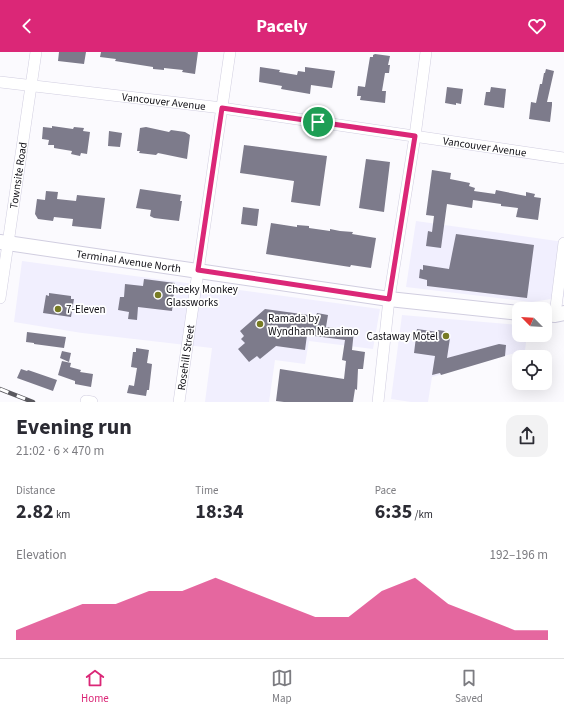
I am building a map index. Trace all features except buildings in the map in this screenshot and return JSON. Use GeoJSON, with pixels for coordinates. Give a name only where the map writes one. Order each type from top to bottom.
{"type":"FeatureCollection","features":[{"type":"Feature","properties":{"kind":"main road","name":"Terminal Avenue North"},"geometry":{"type":"LineString","coordinates":[[4,242],[389,299],[512,312]]}},
{"type":"Feature","properties":{"kind":"street","name":"Townsite Road"},"geometry":{"type":"LineString","coordinates":[[0,298],[4,242],[32,86],[36,52]]}},
{"type":"Feature","properties":{"kind":"street","name":"Rosehill Street"},"geometry":{"type":"LineString","coordinates":[[179,402],[230,52]]}},
{"type":"Feature","properties":{"kind":"street"},"geometry":{"type":"LineString","coordinates":[[378,402],[389,299],[415,136],[426,52]]}},
{"type":"Feature","properties":{"kind":"street","name":"Vancouver Avenue"},"geometry":{"type":"LineString","coordinates":[[0,82],[222,108],[564,158]]}},
{"type":"Feature","properties":{"kind":"street"},"geometry":{"type":"LineString","coordinates":[[554,314],[564,242]]}},
{"type":"Feature","properties":{"kind":"shaded area"},"geometry":{"type":"Polygon","coordinates":[[[416,221],[564,242],[564,297],[532,302],[406,287],[416,221]]]}},
{"type":"Feature","properties":{"kind":"shaded area"},"geometry":{"type":"Polygon","coordinates":[[[22,261],[380,309],[373,349],[309,341],[305,364],[275,360],[269,402],[205,402],[212,348],[82,333],[14,322],[22,261]]]}},
{"type":"Feature","properties":{"kind":"shaded area"},"geometry":{"type":"Polygon","coordinates":[[[402,315],[512,324],[512,342],[526,342],[525,350],[512,350],[512,354],[432,377],[428,402],[411,402],[391,399],[402,315]]]}},
{"type":"Feature","properties":{"kind":"railway"},"geometry":{"type":"LineString","coordinates":[[0,389],[33,402]]}},
{"type":"Feature","properties":{"kind":"place","name":"Cheeky Monkey Glassworks"},"geometry":{"type":"Point","coordinates":[158,295]}},
{"type":"Feature","properties":{"kind":"place","name":"7-Eleven"},"geometry":{"type":"Point","coordinates":[58,309]}},
{"type":"Feature","properties":{"kind":"place","name":"Ramada by Wyndham Nanaimo"},"geometry":{"type":"Point","coordinates":[260,324]}},
{"type":"Feature","properties":{"kind":"place","name":"Castaway Motel"},"geometry":{"type":"Point","coordinates":[446,336]}},
{"type":"Feature","properties":{"kind":"route"},"geometry":{"type":"LineString","coordinates":[[222,108],[318,122],[415,136],[389,299],[198,270],[222,108]]}}]}
